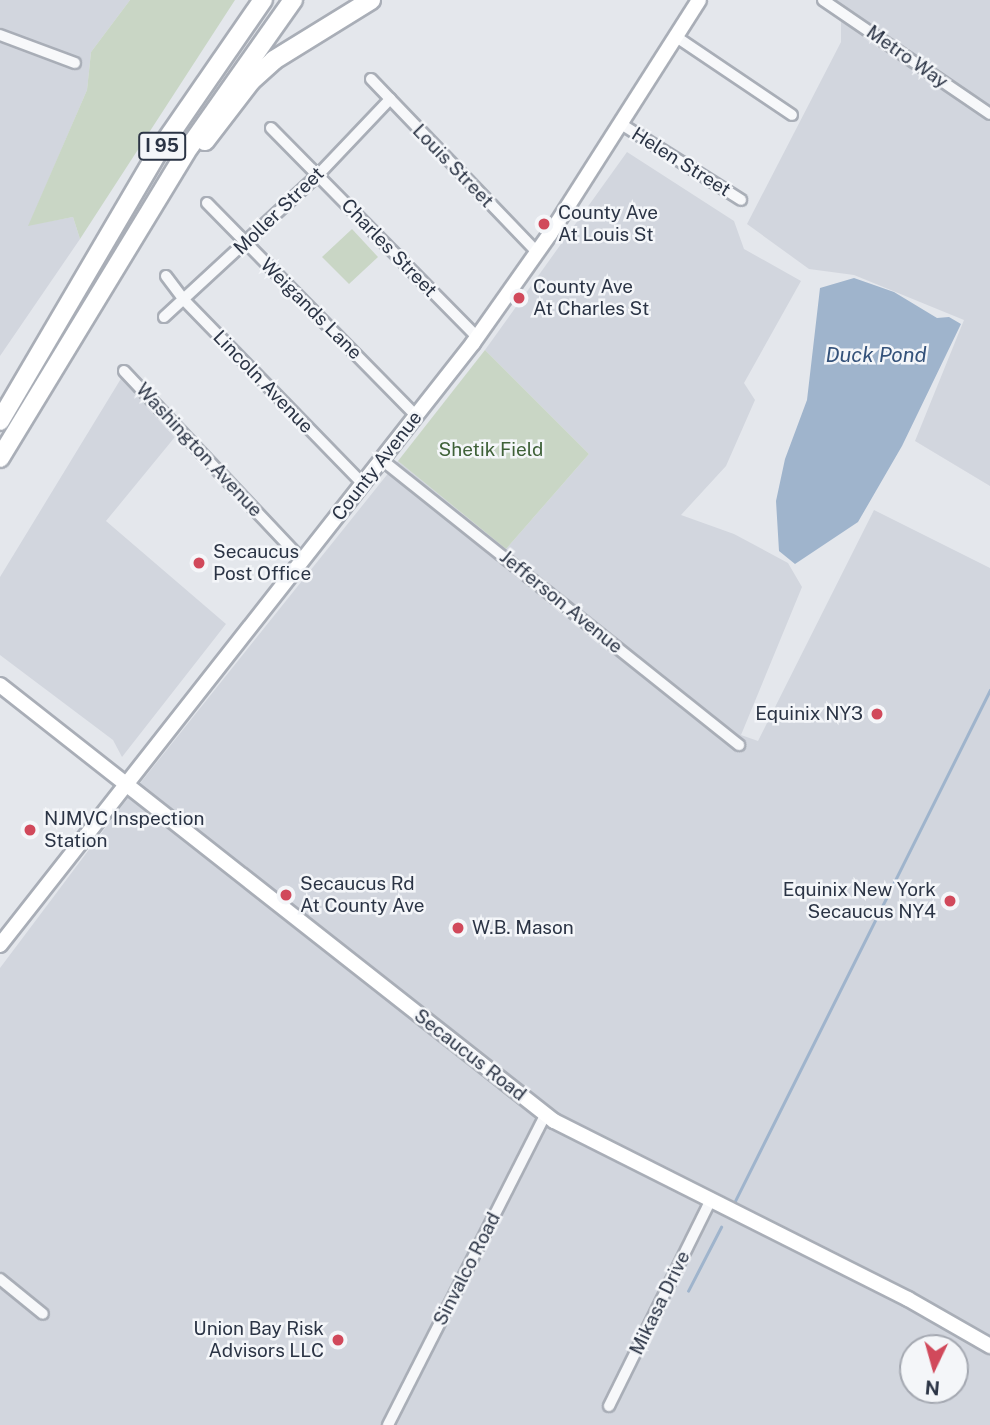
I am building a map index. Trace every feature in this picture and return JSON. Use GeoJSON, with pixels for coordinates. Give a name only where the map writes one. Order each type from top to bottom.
{"type":"FeatureCollection","features":[{"type":"Feature","properties":{"kind":"highway","name":"I 95"},"geometry":{"type":"LineString","coordinates":[[0,421],[181,116],[263,0]]}},
{"type":"Feature","properties":{"kind":"highway","name":"I 95"},"geometry":{"type":"LineString","coordinates":[[0,458],[149,212],[236,78],[293,0]]}},
{"type":"Feature","properties":{"kind":"highway"},"geometry":{"type":"LineString","coordinates":[[149,212],[258,74],[300,40],[371,0]]}},
{"type":"Feature","properties":{"kind":"highway"},"geometry":{"type":"LineString","coordinates":[[0,396],[72,298]]}},
{"type":"Feature","properties":{"kind":"main road","name":"County Avenue"},"geometry":{"type":"LineString","coordinates":[[0,945],[477,337],[537,253],[699,0]]}},
{"type":"Feature","properties":{"kind":"main road","name":"Secaucus Road"},"geometry":{"type":"LineString","coordinates":[[0,685],[545,1114],[908,1299],[990,1346]]}},
{"type":"Feature","properties":{"kind":"street","name":"Metro Way"},"geometry":{"type":"LineString","coordinates":[[823,0],[990,114]]}},
{"type":"Feature","properties":{"kind":"street"},"geometry":{"type":"LineString","coordinates":[[0,35],[75,63]]}},
{"type":"Feature","properties":{"kind":"street"},"geometry":{"type":"LineString","coordinates":[[675,36],[792,115]]}},
{"type":"Feature","properties":{"kind":"street","name":"Louis Street"},"geometry":{"type":"LineString","coordinates":[[370,79],[537,253]]}},
{"type":"Feature","properties":{"kind":"street","name":"Moller Street"},"geometry":{"type":"LineString","coordinates":[[164,317],[185,301],[318,175],[390,99]]}},
{"type":"Feature","properties":{"kind":"street","name":"Helen Street"},"geometry":{"type":"LineString","coordinates":[[621,124],[741,200]]}},
{"type":"Feature","properties":{"kind":"street","name":"Charles Street"},"geometry":{"type":"LineString","coordinates":[[271,128],[477,337]]}},
{"type":"Feature","properties":{"kind":"street","name":"Weigands Lane"},"geometry":{"type":"LineString","coordinates":[[206,203],[416,416]]}},
{"type":"Feature","properties":{"kind":"street","name":"Lincoln Avenue"},"geometry":{"type":"LineString","coordinates":[[166,276],[185,301],[363,484]]}},
{"type":"Feature","properties":{"kind":"street","name":"Washington Avenue"},"geometry":{"type":"LineString","coordinates":[[124,371],[303,561]]}},
{"type":"Feature","properties":{"kind":"street","name":"Jefferson Avenue"},"geometry":{"type":"LineString","coordinates":[[382,460],[739,745]]}},
{"type":"Feature","properties":{"kind":"street","name":"Sinvalco Road"},"geometry":{"type":"LineString","coordinates":[[388,1425],[545,1114]]}},
{"type":"Feature","properties":{"kind":"street","name":"Mikasa Drive"},"geometry":{"type":"LineString","coordinates":[[609,1406],[711,1200]]}},
{"type":"Feature","properties":{"kind":"street"},"geometry":{"type":"LineString","coordinates":[[0,1279],[43,1314]]}},
{"type":"Feature","properties":{"kind":"shaded area"},"geometry":{"type":"Polygon","coordinates":[[[0,0],[130,0],[91,52],[87,90],[29,225],[73,217],[80,239],[0,356],[0,0]]]}},
{"type":"Feature","properties":{"kind":"shaded area"},"geometry":{"type":"Polygon","coordinates":[[[835,0],[990,0],[990,486],[915,441],[964,320],[854,275],[809,269],[747,224],[841,42],[841,5],[835,0]]]}},
{"type":"Feature","properties":{"kind":"shaded area"},"geometry":{"type":"Polygon","coordinates":[[[627,152],[734,221],[744,249],[801,281],[744,383],[755,400],[726,466],[681,515],[734,534],[788,563],[802,587],[741,735],[758,741],[874,510],[990,568],[990,1425],[0,1425],[0,968],[121,807],[398,461],[506,549],[589,454],[485,350],[627,152]]]}},
{"type":"Feature","properties":{"kind":"shaded area"},"geometry":{"type":"Polygon","coordinates":[[[125,372],[179,432],[106,521],[226,624],[122,757],[113,740],[0,655],[0,577],[125,372]]]}},
{"type":"Feature","properties":{"kind":"green space"},"geometry":{"type":"Polygon","coordinates":[[[130,0],[235,0],[80,239],[73,217],[28,226],[87,90],[91,52],[130,0]]]}},
{"type":"Feature","properties":{"kind":"green space"},"geometry":{"type":"Polygon","coordinates":[[[352,229],[378,257],[349,284],[322,257],[352,229]]]}},
{"type":"Feature","properties":{"kind":"green space","name":"Shetik Field"},"geometry":{"type":"Polygon","coordinates":[[[485,350],[589,454],[506,549],[398,461],[485,350]]]}},
{"type":"Feature","properties":{"kind":"water","name":"Duck Pond"},"geometry":{"type":"Polygon","coordinates":[[[854,278],[894,292],[937,318],[949,317],[961,324],[902,446],[858,522],[795,564],[779,551],[776,501],[785,459],[807,400],[820,288],[854,278]]]}},
{"type":"Feature","properties":{"kind":"waterway"},"geometry":{"type":"LineString","coordinates":[[735,1201],[990,690]]}},
{"type":"Feature","properties":{"kind":"waterway"},"geometry":{"type":"LineString","coordinates":[[688,1291],[721,1227]]}},
{"type":"Feature","properties":{"kind":"place","name":"County Ave At Louis St"},"geometry":{"type":"Point","coordinates":[544,224]}},
{"type":"Feature","properties":{"kind":"place","name":"County Ave At Charles St"},"geometry":{"type":"Point","coordinates":[519,298]}},
{"type":"Feature","properties":{"kind":"place","name":"Secaucus Post Office"},"geometry":{"type":"Point","coordinates":[199,563]}},
{"type":"Feature","properties":{"kind":"place","name":"Equinix NY3"},"geometry":{"type":"Point","coordinates":[877,714]}},
{"type":"Feature","properties":{"kind":"place","name":"NJMVC Inspection Station"},"geometry":{"type":"Point","coordinates":[30,830]}},
{"type":"Feature","properties":{"kind":"place","name":"Secaucus Rd At County Ave"},"geometry":{"type":"Point","coordinates":[286,895]}},
{"type":"Feature","properties":{"kind":"place","name":"Equinix New York Secaucus NY4"},"geometry":{"type":"Point","coordinates":[950,901]}},
{"type":"Feature","properties":{"kind":"place","name":"W.B. Mason"},"geometry":{"type":"Point","coordinates":[458,928]}},
{"type":"Feature","properties":{"kind":"place","name":"Union Bay Risk Advisors LLC"},"geometry":{"type":"Point","coordinates":[338,1340]}}]}
